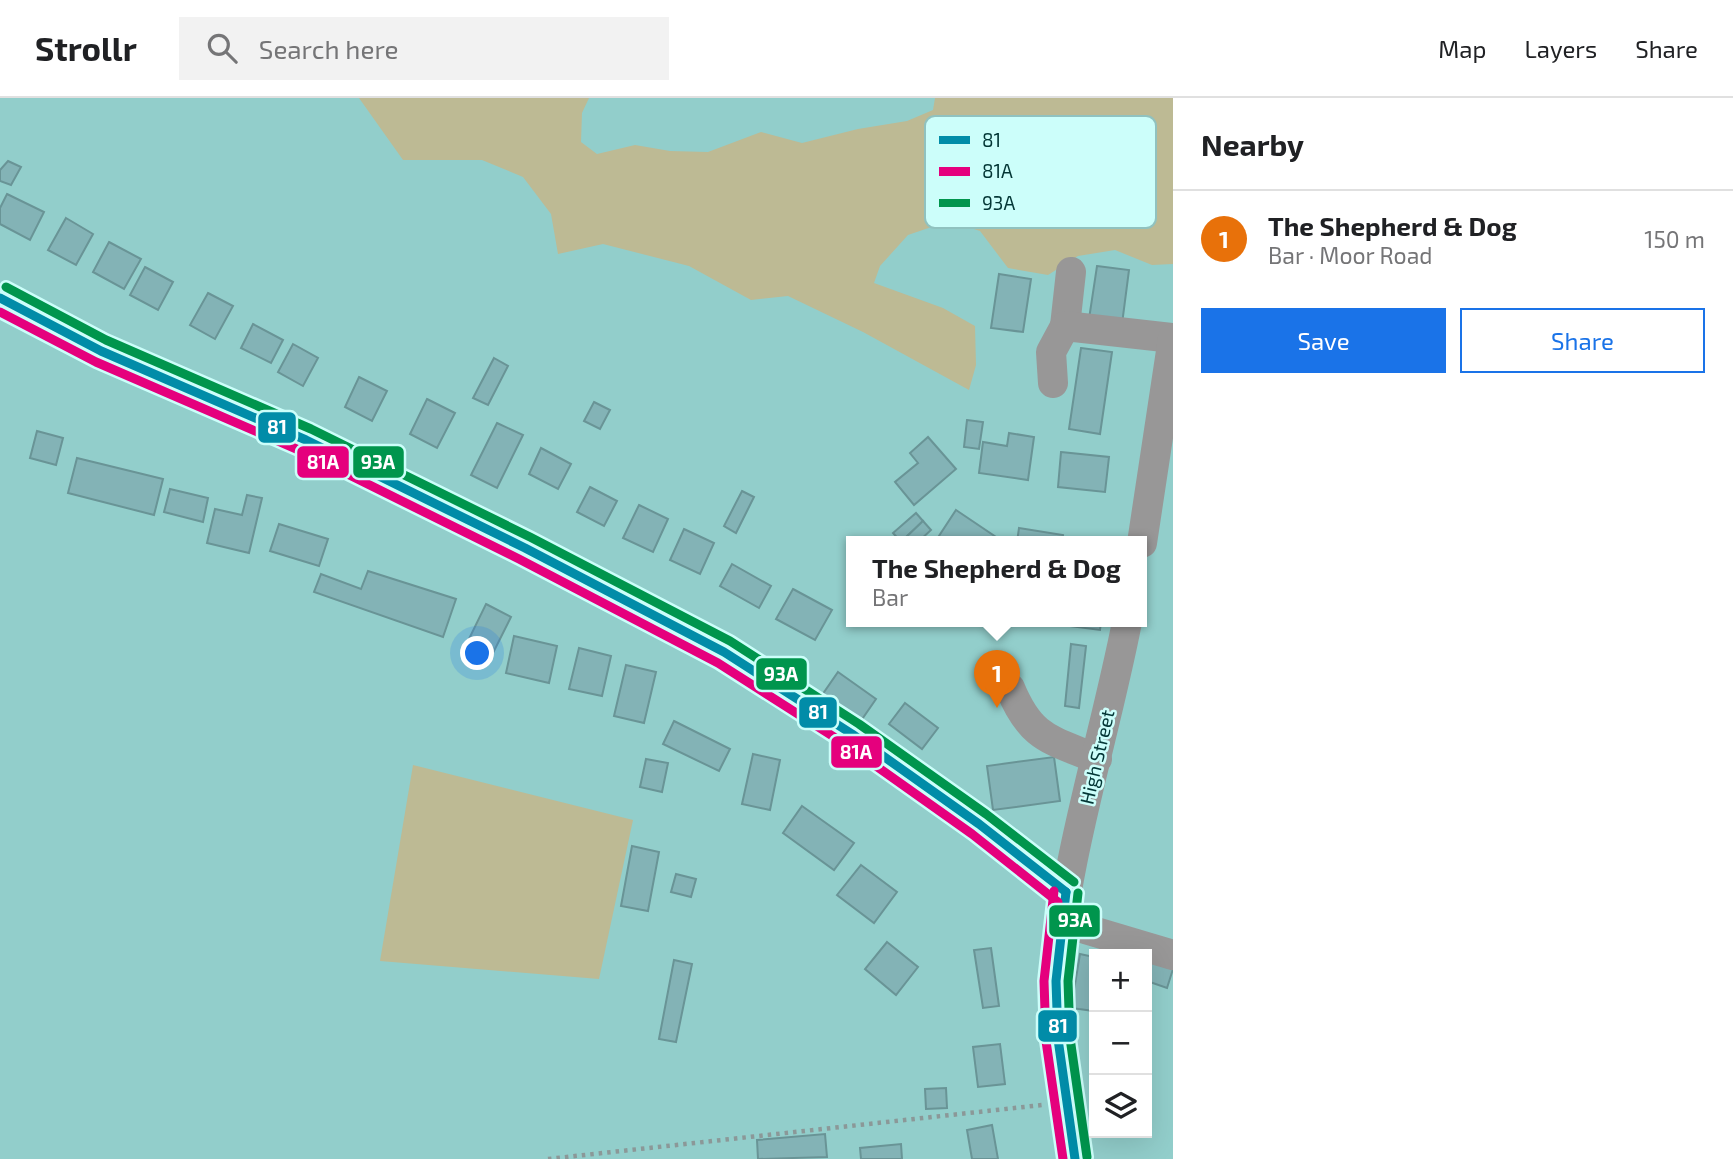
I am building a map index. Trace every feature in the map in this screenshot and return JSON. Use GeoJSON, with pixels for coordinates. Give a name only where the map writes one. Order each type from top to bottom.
{"type":"FeatureCollection","features":[{"type":"Feature","properties":{"kind":"street"},"geometry":{"type":"LineString","coordinates":[[1053,383],[1051,352],[1065,326],[1071,272]]}},
{"type":"Feature","properties":{"kind":"street"},"geometry":{"type":"LineString","coordinates":[[0,298],[101,351],[306,440],[525,548],[724,652],[852,734],[979,824],[1066,892]]}},
{"type":"Feature","properties":{"kind":"street"},"geometry":{"type":"LineString","coordinates":[[1065,326],[1173,338],[1143,536]]}},
{"type":"Feature","properties":{"kind":"street","name":"High Street"},"geometry":{"type":"LineString","coordinates":[[1075,1159],[1058,1039],[1056,981],[1066,892],[1126,627]]}},
{"type":"Feature","properties":{"kind":"street"},"geometry":{"type":"LineString","coordinates":[[1010,688],[1020,712],[1032,727],[1046,737],[1097,759]]}},
{"type":"Feature","properties":{"kind":"street"},"geometry":{"type":"LineString","coordinates":[[1062,922],[1173,955]]}},
{"type":"Feature","properties":{"kind":"path"},"geometry":{"type":"LineString","coordinates":[[548,1159],[1067,1103]]}},
{"type":"Feature","properties":{"kind":"shaded area"},"geometry":{"type":"Polygon","coordinates":[[[359,98],[589,98],[582,113],[581,142],[597,154],[635,145],[670,151],[708,152],[761,132],[802,143],[858,129],[907,121],[933,110],[935,98],[1173,98],[1173,264],[1152,265],[1115,250],[1078,256],[1048,275],[1008,268],[980,231],[971,228],[1156,228],[1156,116],[925,116],[925,228],[928,228],[908,235],[880,266],[874,283],[943,308],[975,326],[976,365],[969,390],[863,332],[788,296],[751,300],[689,266],[603,244],[558,254],[551,214],[523,177],[482,160],[403,160],[359,98]]]}},
{"type":"Feature","properties":{"kind":"shaded area"},"geometry":{"type":"Polygon","coordinates":[[[413,765],[633,820],[599,979],[380,961],[413,765]]]}},
{"type":"Feature","properties":{"kind":"building"},"geometry":{"type":"Polygon","coordinates":[[[8,161],[21,167],[11,185],[0,181],[0,170],[8,161]]]}},
{"type":"Feature","properties":{"kind":"building"},"geometry":{"type":"Polygon","coordinates":[[[7,194],[44,212],[30,240],[0,224],[0,208],[7,194]]]}},
{"type":"Feature","properties":{"kind":"building"},"geometry":{"type":"Polygon","coordinates":[[[66,218],[93,234],[76,265],[48,250],[66,218]]]}},
{"type":"Feature","properties":{"kind":"building"},"geometry":{"type":"Polygon","coordinates":[[[109,242],[141,259],[124,289],[93,272],[109,242]]]}},
{"type":"Feature","properties":{"kind":"building"},"geometry":{"type":"Polygon","coordinates":[[[1097,266],[1129,270],[1122,324],[1089,319],[1097,266]]]}},
{"type":"Feature","properties":{"kind":"building"},"geometry":{"type":"Polygon","coordinates":[[[145,267],[173,282],[158,310],[130,295],[145,267]]]}},
{"type":"Feature","properties":{"kind":"building"},"geometry":{"type":"Polygon","coordinates":[[[999,274],[1031,279],[1023,332],[991,328],[999,274]]]}},
{"type":"Feature","properties":{"kind":"building"},"geometry":{"type":"Polygon","coordinates":[[[208,293],[233,306],[215,339],[190,325],[208,293]]]}},
{"type":"Feature","properties":{"kind":"building"},"geometry":{"type":"Polygon","coordinates":[[[253,324],[283,340],[271,363],[241,348],[253,324]]]}},
{"type":"Feature","properties":{"kind":"building"},"geometry":{"type":"Polygon","coordinates":[[[293,344],[318,358],[303,386],[278,372],[293,344]]]}},
{"type":"Feature","properties":{"kind":"building"},"geometry":{"type":"Polygon","coordinates":[[[1081,348],[1112,352],[1100,434],[1069,429],[1081,348]]]}},
{"type":"Feature","properties":{"kind":"building"},"geometry":{"type":"Polygon","coordinates":[[[494,358],[508,366],[488,405],[473,398],[494,358]]]}},
{"type":"Feature","properties":{"kind":"building"},"geometry":{"type":"Polygon","coordinates":[[[359,377],[387,391],[372,421],[345,407],[359,377]]]}},
{"type":"Feature","properties":{"kind":"building"},"geometry":{"type":"Polygon","coordinates":[[[427,399],[455,413],[437,448],[410,434],[427,399]]]}},
{"type":"Feature","properties":{"kind":"building"},"geometry":{"type":"Polygon","coordinates":[[[594,402],[610,410],[600,429],[584,421],[594,402]]]}},
{"type":"Feature","properties":{"kind":"building"},"geometry":{"type":"Polygon","coordinates":[[[967,420],[983,422],[979,449],[964,447],[967,420]]]}},
{"type":"Feature","properties":{"kind":"building"},"geometry":{"type":"Polygon","coordinates":[[[497,423],[523,435],[497,488],[471,475],[497,423]]]}},
{"type":"Feature","properties":{"kind":"building"},"geometry":{"type":"Polygon","coordinates":[[[37,431],[63,438],[56,465],[30,458],[37,431]]]}},
{"type":"Feature","properties":{"kind":"building"},"geometry":{"type":"Polygon","coordinates":[[[1009,433],[1034,437],[1028,480],[979,473],[983,442],[1007,446],[1009,433]]]}},
{"type":"Feature","properties":{"kind":"building"},"geometry":{"type":"Polygon","coordinates":[[[928,437],[956,469],[914,505],[895,482],[918,463],[910,453],[928,437]]]}},
{"type":"Feature","properties":{"kind":"building"},"geometry":{"type":"Polygon","coordinates":[[[541,448],[571,464],[558,489],[529,474],[541,448]]]}},
{"type":"Feature","properties":{"kind":"building"},"geometry":{"type":"Polygon","coordinates":[[[1061,452],[1109,457],[1105,492],[1058,487],[1061,452]]]}},
{"type":"Feature","properties":{"kind":"building"},"geometry":{"type":"Polygon","coordinates":[[[77,458],[163,479],[154,515],[68,493],[77,458]]]}},
{"type":"Feature","properties":{"kind":"building"},"geometry":{"type":"Polygon","coordinates":[[[590,487],[617,501],[604,526],[577,512],[590,487]]]}},
{"type":"Feature","properties":{"kind":"building"},"geometry":{"type":"Polygon","coordinates":[[[170,489],[208,498],[203,522],[164,512],[170,489]]]}},
{"type":"Feature","properties":{"kind":"building"},"geometry":{"type":"Polygon","coordinates":[[[742,491],[754,497],[736,533],[724,526],[742,491]]]}},
{"type":"Feature","properties":{"kind":"building"},"geometry":{"type":"Polygon","coordinates":[[[247,495],[262,498],[249,553],[207,543],[215,509],[242,515],[247,495]]]}},
{"type":"Feature","properties":{"kind":"building"},"geometry":{"type":"Polygon","coordinates":[[[639,505],[668,519],[653,552],[623,538],[639,505]]]}},
{"type":"Feature","properties":{"kind":"building"},"geometry":{"type":"Polygon","coordinates":[[[956,510],[995,536],[939,536],[956,510]]]}},
{"type":"Feature","properties":{"kind":"building"},"geometry":{"type":"Polygon","coordinates":[[[916,513],[923,521],[907,536],[896,536],[893,533],[916,513]]]}},
{"type":"Feature","properties":{"kind":"building"},"geometry":{"type":"Polygon","coordinates":[[[923,521],[931,530],[924,536],[907,536],[923,521]]]}},
{"type":"Feature","properties":{"kind":"building"},"geometry":{"type":"Polygon","coordinates":[[[279,524],[328,539],[319,566],[270,551],[279,524]]]}},
{"type":"Feature","properties":{"kind":"building"},"geometry":{"type":"Polygon","coordinates":[[[1019,528],[1063,535],[1063,536],[1018,536],[1019,528]]]}},
{"type":"Feature","properties":{"kind":"building"},"geometry":{"type":"Polygon","coordinates":[[[684,529],[714,543],[700,574],[670,560],[684,529]]]}},
{"type":"Feature","properties":{"kind":"building"},"geometry":{"type":"Polygon","coordinates":[[[732,564],[771,586],[759,608],[720,586],[732,564]]]}},
{"type":"Feature","properties":{"kind":"building"},"geometry":{"type":"Polygon","coordinates":[[[368,571],[456,599],[443,637],[314,592],[321,574],[361,589],[368,571]]]}},
{"type":"Feature","properties":{"kind":"building"},"geometry":{"type":"Polygon","coordinates":[[[793,589],[832,610],[815,640],[776,619],[793,589]]]}},
{"type":"Feature","properties":{"kind":"building"},"geometry":{"type":"Polygon","coordinates":[[[486,604],[511,617],[491,657],[466,645],[486,604]]]}},
{"type":"Feature","properties":{"kind":"building"},"geometry":{"type":"Polygon","coordinates":[[[1077,627],[1100,627],[1100,630],[1077,627]]]}},
{"type":"Feature","properties":{"kind":"building"},"geometry":{"type":"Polygon","coordinates":[[[514,636],[557,646],[549,683],[506,673],[514,636]]]}},
{"type":"Feature","properties":{"kind":"building"},"geometry":{"type":"Polygon","coordinates":[[[1071,644],[1086,646],[1079,708],[1065,706],[1071,644]]]}},
{"type":"Feature","properties":{"kind":"building"},"geometry":{"type":"Polygon","coordinates":[[[579,648],[611,656],[602,696],[569,689],[579,648]]]}},
{"type":"Feature","properties":{"kind":"building"},"geometry":{"type":"Polygon","coordinates":[[[626,665],[656,672],[644,723],[614,716],[626,665]]]}},
{"type":"Feature","properties":{"kind":"building"},"geometry":{"type":"Polygon","coordinates":[[[838,672],[876,699],[858,725],[820,698],[838,672]]]}},
{"type":"Feature","properties":{"kind":"building"},"geometry":{"type":"Polygon","coordinates":[[[905,703],[938,728],[922,749],[889,724],[905,703]]]}},
{"type":"Feature","properties":{"kind":"building"},"geometry":{"type":"Polygon","coordinates":[[[674,721],[730,749],[719,771],[663,744],[674,721]]]}},
{"type":"Feature","properties":{"kind":"building"},"geometry":{"type":"Polygon","coordinates":[[[753,754],[780,760],[770,810],[742,804],[753,754]]]}},
{"type":"Feature","properties":{"kind":"building"},"geometry":{"type":"Polygon","coordinates":[[[1054,757],[1060,801],[993,810],[987,766],[1054,757]]]}},
{"type":"Feature","properties":{"kind":"building"},"geometry":{"type":"Polygon","coordinates":[[[646,759],[668,763],[662,792],[640,787],[646,759]]]}},
{"type":"Feature","properties":{"kind":"building"},"geometry":{"type":"Polygon","coordinates":[[[802,806],[854,843],[834,870],[783,833],[802,806]]]}},
{"type":"Feature","properties":{"kind":"building"},"geometry":{"type":"Polygon","coordinates":[[[632,846],[659,852],[648,911],[621,906],[632,846]]]}},
{"type":"Feature","properties":{"kind":"building"},"geometry":{"type":"Polygon","coordinates":[[[861,865],[897,892],[874,923],[837,895],[861,865]]]}},
{"type":"Feature","properties":{"kind":"building"},"geometry":{"type":"Polygon","coordinates":[[[676,874],[696,879],[691,897],[671,892],[676,874]]]}},
{"type":"Feature","properties":{"kind":"building"},"geometry":{"type":"Polygon","coordinates":[[[887,942],[918,967],[896,995],[865,969],[887,942]]]}},
{"type":"Feature","properties":{"kind":"building"},"geometry":{"type":"Polygon","coordinates":[[[991,948],[999,1006],[983,1008],[974,950],[991,948]]]}},
{"type":"Feature","properties":{"kind":"building"},"geometry":{"type":"Polygon","coordinates":[[[1080,954],[1089,956],[1089,1010],[1071,1008],[1080,954]]]}},
{"type":"Feature","properties":{"kind":"building"},"geometry":{"type":"Polygon","coordinates":[[[674,960],[692,964],[676,1042],[659,1039],[674,960]]]}},
{"type":"Feature","properties":{"kind":"building"},"geometry":{"type":"Polygon","coordinates":[[[1152,962],[1173,969],[1167,988],[1152,983],[1152,962]]]}},
{"type":"Feature","properties":{"kind":"building"},"geometry":{"type":"Polygon","coordinates":[[[1000,1044],[1005,1084],[978,1087],[973,1047],[1000,1044]]]}},
{"type":"Feature","properties":{"kind":"building"},"geometry":{"type":"Polygon","coordinates":[[[946,1088],[947,1108],[926,1109],[925,1089],[946,1088]]]}},
{"type":"Feature","properties":{"kind":"building"},"geometry":{"type":"Polygon","coordinates":[[[992,1125],[998,1159],[972,1159],[967,1130],[992,1125]]]}},
{"type":"Feature","properties":{"kind":"building"},"geometry":{"type":"Polygon","coordinates":[[[825,1134],[827,1157],[758,1159],[757,1140],[825,1134]]]}},
{"type":"Feature","properties":{"kind":"building"},"geometry":{"type":"Polygon","coordinates":[[[901,1144],[902,1159],[861,1159],[860,1148],[901,1144]]]}},
{"type":"Feature","properties":{"kind":"transit line","name":"93A"},"geometry":{"type":"LineString","coordinates":[[6,287],[106,340],[311,429],[530,537],[730,641],[859,724],[986,814],[1074,882]]}},
{"type":"Feature","properties":{"kind":"transit line","name":"81"},"geometry":{"type":"LineString","coordinates":[[0,298],[101,351],[306,440],[525,548],[724,652],[852,734],[979,824],[1066,892]]}},
{"type":"Feature","properties":{"kind":"transit line","name":"81A"},"geometry":{"type":"LineString","coordinates":[[0,312],[96,362],[301,451],[519,559],[718,663],[845,744],[972,834],[1058,902]]}},
{"type":"Feature","properties":{"kind":"transit line","name":"81A"},"geometry":{"type":"LineString","coordinates":[[1054,891],[1044,981],[1046,1041],[1063,1159]]}},
{"type":"Feature","properties":{"kind":"transit line","name":"81"},"geometry":{"type":"LineString","coordinates":[[1066,892],[1056,981],[1058,1039],[1075,1159]]}},
{"type":"Feature","properties":{"kind":"transit line","name":"93A"},"geometry":{"type":"LineString","coordinates":[[1078,893],[1068,981],[1070,1038],[1087,1157]]}},
{"type":"Feature","properties":{"kind":"place","name":"The Shepherd & Dog"},"geometry":{"type":"Point","coordinates":[997,708]}}]}
